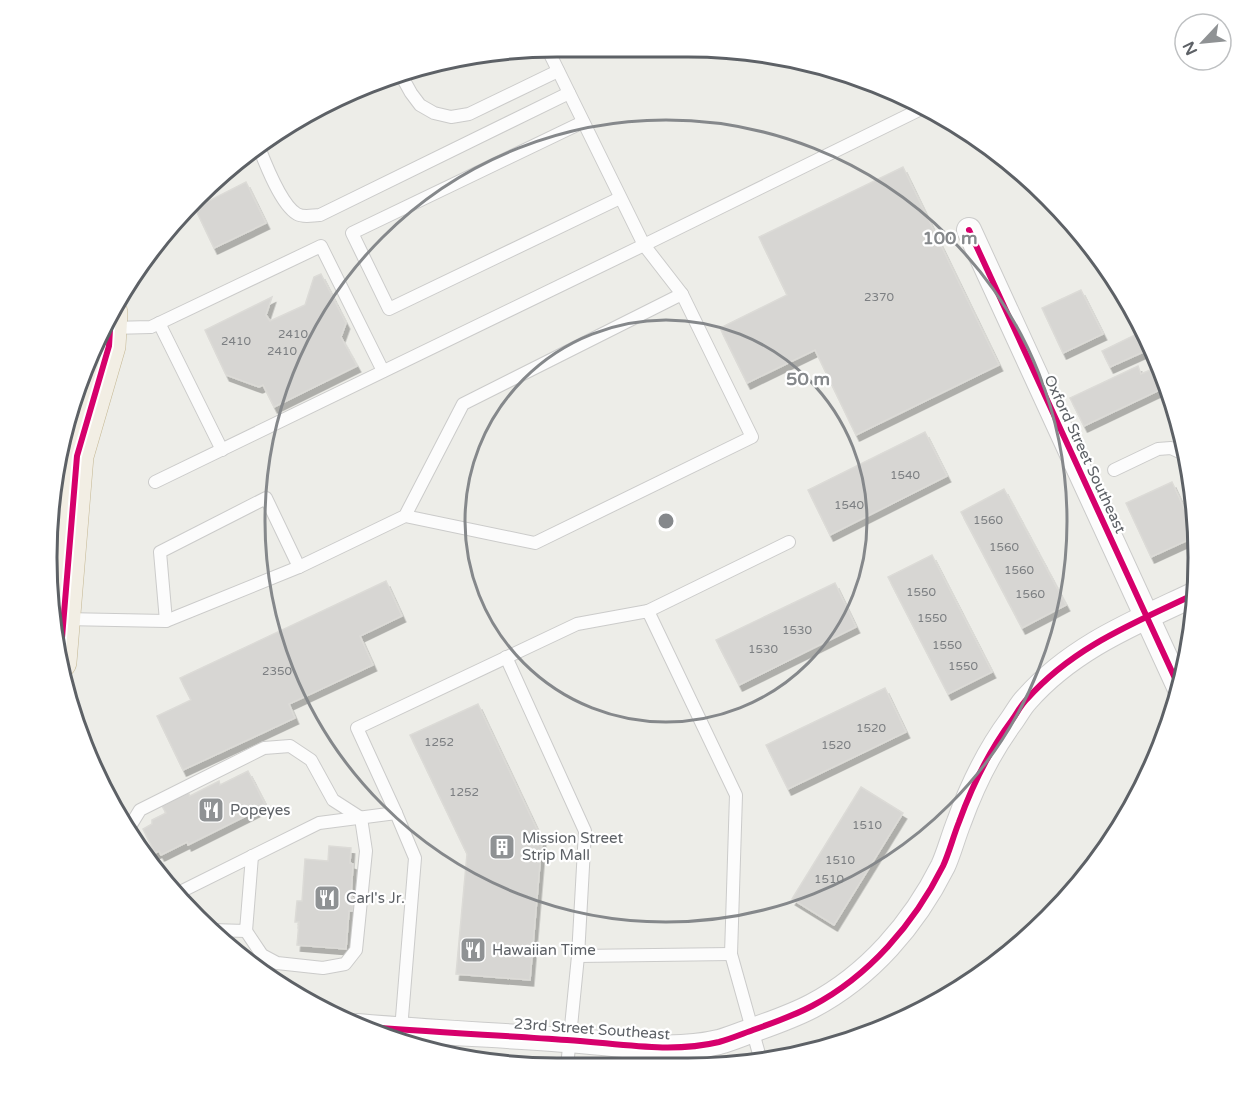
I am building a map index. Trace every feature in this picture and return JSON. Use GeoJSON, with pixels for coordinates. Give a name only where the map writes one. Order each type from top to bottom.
{"type":"FeatureCollection","features":[{"type":"Feature","properties":{"kind":"highway"},"geometry":{"type":"LineString","coordinates":[[70,448],[109,346],[109,335]]}},
{"type":"Feature","properties":{"kind":"highway"},"geometry":{"type":"LineString","coordinates":[[60,607],[67,462]]}},
{"type":"Feature","properties":{"kind":"street","name":"Oxford Street Southeast"},"geometry":{"type":"LineString","coordinates":[[969,230],[1174,675]]}},
{"type":"Feature","properties":{"kind":"street","name":"23rd Street Southeast"},"geometry":{"type":"LineString","coordinates":[[410,1035],[569,1040],[644,1047],[690,1047],[720,1042],[776,1022],[813,1005],[853,979],[888,947],[920,906],[944,865],[977,778],[1000,736],[1026,699],[1058,669],[1089,646],[1186,598]]}},
{"type":"Feature","properties":{"kind":"lane"},"geometry":{"type":"LineString","coordinates":[[405,516],[534,543],[752,437],[682,294],[644,245],[551,57]]}},
{"type":"Feature","properties":{"kind":"lane"},"geometry":{"type":"LineString","coordinates":[[405,82],[420,105],[434,113],[451,117],[469,114],[558,71]]}},
{"type":"Feature","properties":{"kind":"lane"},"geometry":{"type":"LineString","coordinates":[[262,154],[290,208],[299,215],[320,215],[569,93]]}},
{"type":"Feature","properties":{"kind":"lane"},"geometry":{"type":"LineString","coordinates":[[155,482],[915,112]]}},
{"type":"Feature","properties":{"kind":"lane"},"geometry":{"type":"LineString","coordinates":[[584,123],[352,233],[389,309],[620,198]]}},
{"type":"Feature","properties":{"kind":"lane"},"geometry":{"type":"LineString","coordinates":[[117,321],[151,327],[321,246],[383,371]]}},
{"type":"Feature","properties":{"kind":"lane"},"geometry":{"type":"LineString","coordinates":[[61,619],[166,621],[299,567],[405,516],[463,404],[682,294]]}},
{"type":"Feature","properties":{"kind":"lane"},"geometry":{"type":"LineString","coordinates":[[159,323],[222,450]]}},
{"type":"Feature","properties":{"kind":"lane"},"geometry":{"type":"LineString","coordinates":[[1114,470],[1158,449],[1176,450]]}},
{"type":"Feature","properties":{"kind":"lane"},"geometry":{"type":"LineString","coordinates":[[166,621],[160,552],[266,498],[299,567]]}},
{"type":"Feature","properties":{"kind":"lane"},"geometry":{"type":"LineString","coordinates":[[400,1032],[416,858],[357,728],[576,624],[648,611],[789,542]]}},
{"type":"Feature","properties":{"kind":"lane"},"geometry":{"type":"LineString","coordinates":[[648,611],[736,795],[731,954],[759,1053]]}},
{"type":"Feature","properties":{"kind":"lane"},"geometry":{"type":"LineString","coordinates":[[506,657],[585,831],[578,956],[568,1058]]}},
{"type":"Feature","properties":{"kind":"lane"},"geometry":{"type":"LineString","coordinates":[[133,822],[140,810],[264,748],[290,746],[311,760],[333,800],[361,818],[366,850],[356,950],[345,964],[323,968],[277,963],[262,955],[246,932],[252,856]]}},
{"type":"Feature","properties":{"kind":"lane"},"geometry":{"type":"LineString","coordinates":[[183,890],[319,823],[396,813]]}},
{"type":"Feature","properties":{"kind":"lane"},"geometry":{"type":"LineString","coordinates":[[224,931],[246,932]]}},
{"type":"Feature","properties":{"kind":"lane"},"geometry":{"type":"LineString","coordinates":[[578,956],[731,954]]}},
{"type":"Feature","properties":{"kind":"building"},"geometry":{"type":"Polygon","coordinates":[[[903,167],[999,365],[856,435],[815,350],[747,383],[720,328],[787,295],[759,237],[903,167]]]}},
{"type":"Feature","properties":{"kind":"building"},"geometry":{"type":"Polygon","coordinates":[[[246,182],[266,223],[214,248],[197,211],[205,203],[246,182]]]}},
{"type":"Feature","properties":{"kind":"building"},"geometry":{"type":"Polygon","coordinates":[[[321,274],[346,323],[341,337],[357,366],[274,407],[263,385],[259,387],[226,375],[205,330],[272,297],[266,315],[270,321],[305,305],[314,277],[321,274]]]}},
{"type":"Feature","properties":{"kind":"building"},"geometry":{"type":"Polygon","coordinates":[[[1081,290],[1103,334],[1063,353],[1042,308],[1081,290]]]}},
{"type":"Feature","properties":{"kind":"building"},"geometry":{"type":"Polygon","coordinates":[[[1135,335],[1143,352],[1110,367],[1102,351],[1135,335]]]}},
{"type":"Feature","properties":{"kind":"building"},"geometry":{"type":"Polygon","coordinates":[[[1138,366],[1141,374],[1151,370],[1159,390],[1084,426],[1070,398],[1138,366]]]}},
{"type":"Feature","properties":{"kind":"building"},"geometry":{"type":"Polygon","coordinates":[[[925,432],[947,476],[830,535],[808,490],[925,432]]]}},
{"type":"Feature","properties":{"kind":"building"},"geometry":{"type":"Polygon","coordinates":[[[1172,482],[1186,512],[1187,540],[1151,557],[1126,503],[1172,482]]]}},
{"type":"Feature","properties":{"kind":"building"},"geometry":{"type":"Polygon","coordinates":[[[1004,489],[1066,605],[1022,628],[961,512],[1004,489]]]}},
{"type":"Feature","properties":{"kind":"building"},"geometry":{"type":"Polygon","coordinates":[[[932,555],[992,672],[948,694],[888,577],[932,555]]]}},
{"type":"Feature","properties":{"kind":"building"},"geometry":{"type":"Polygon","coordinates":[[[386,581],[402,616],[360,636],[373,665],[289,704],[295,718],[183,770],[157,716],[191,700],[180,678],[386,581]]]}},
{"type":"Feature","properties":{"kind":"building"},"geometry":{"type":"Polygon","coordinates":[[[835,583],[856,627],[739,685],[716,640],[835,583]]]}},
{"type":"Feature","properties":{"kind":"building"},"geometry":{"type":"Polygon","coordinates":[[[885,688],[906,732],[788,789],[766,745],[885,688]]]}},
{"type":"Feature","properties":{"kind":"building","name":"Mission Street Strip Mall"},"geometry":{"type":"Polygon","coordinates":[[[478,704],[542,840],[530,980],[456,974],[467,854],[410,735],[478,704]]]}},
{"type":"Feature","properties":{"kind":"building","name":"Popeyes"},"geometry":{"type":"Polygon","coordinates":[[[248,771],[266,806],[188,845],[187,842],[161,855],[159,851],[155,853],[143,829],[152,824],[152,820],[166,813],[162,806],[188,792],[190,796],[219,781],[220,785],[248,771]]]}},
{"type":"Feature","properties":{"kind":"building"},"geometry":{"type":"Polygon","coordinates":[[[861,787],[903,813],[834,925],[792,899],[861,787]]]}},
{"type":"Feature","properties":{"kind":"building","name":"Carl's Jr."},"geometry":{"type":"Polygon","coordinates":[[[329,846],[351,848],[350,863],[353,864],[351,897],[354,898],[353,911],[349,911],[346,949],[297,945],[299,922],[295,922],[297,901],[302,901],[305,859],[328,861],[329,846]]]}},
{"type":"Feature","properties":{"kind":"cycle path"},"geometry":{"type":"LineString","coordinates":[[969,230],[1174,675]]}},
{"type":"Feature","properties":{"kind":"cycle path"},"geometry":{"type":"LineString","coordinates":[[63,631],[77,456],[109,346],[110,335]]}},
{"type":"Feature","properties":{"kind":"cycle path"},"geometry":{"type":"LineString","coordinates":[[390,1028],[643,1047],[681,1047],[723,1041],[812,1006],[833,994],[871,964],[904,928],[943,866],[975,782],[996,744],[1027,699],[1045,681],[1084,651],[1127,626],[1186,598]]}},
{"type":"Feature","properties":{"kind":"place","name":"Popeyes"},"geometry":{"type":"Point","coordinates":[211,810]}},
{"type":"Feature","properties":{"kind":"place","name":"Mission Street Strip Mall"},"geometry":{"type":"Point","coordinates":[502,847]}},
{"type":"Feature","properties":{"kind":"place","name":"Carl's Jr."},"geometry":{"type":"Point","coordinates":[327,898]}},
{"type":"Feature","properties":{"kind":"place","name":"Hawaiian Time"},"geometry":{"type":"Point","coordinates":[473,950]}}]}
